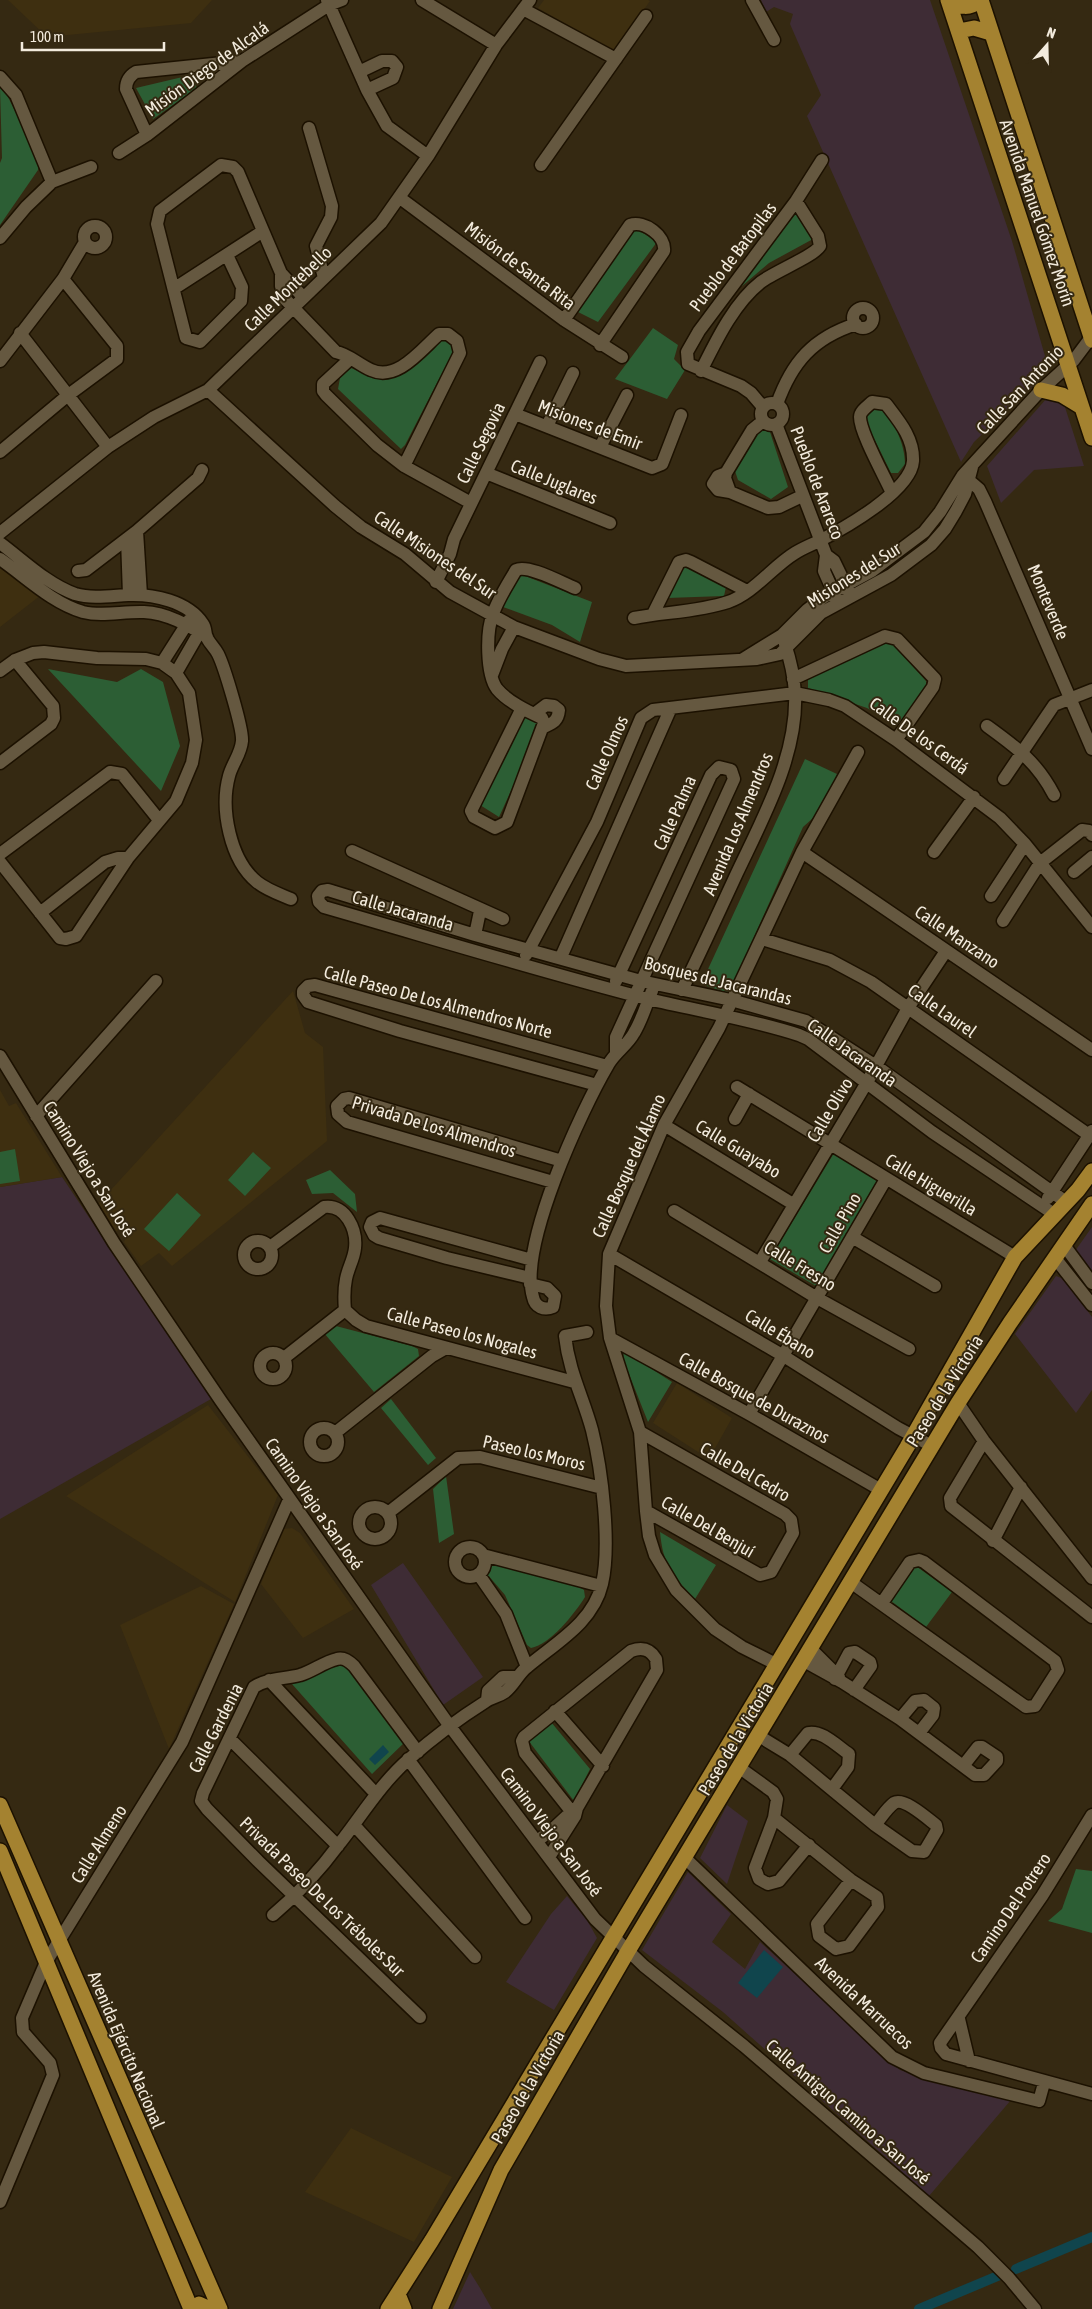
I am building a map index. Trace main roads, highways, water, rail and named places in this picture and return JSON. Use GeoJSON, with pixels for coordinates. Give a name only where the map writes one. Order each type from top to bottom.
{"type":"FeatureCollection","features":[{"type":"Feature","properties":{"kind":"main road"},"geometry":{"type":"LineString","coordinates":[[948,0],[957,6],[968,7],[981,0]]}},
{"type":"Feature","properties":{"kind":"main road","name":"Avenida Manuel Gómez Morín"},"geometry":{"type":"LineString","coordinates":[[948,0],[1092,438]]}},
{"type":"Feature","properties":{"kind":"main road","name":"Avenida Manuel Gómez Morín"},"geometry":{"type":"LineString","coordinates":[[981,0],[1092,338]]}},
{"type":"Feature","properties":{"kind":"main road"},"geometry":{"type":"LineString","coordinates":[[959,30],[974,28],[991,33]]}},
{"type":"Feature","properties":{"kind":"main road"},"geometry":{"type":"LineString","coordinates":[[1041,390],[1062,394],[1080,406]]}},
{"type":"Feature","properties":{"kind":"main road"},"geometry":{"type":"LineString","coordinates":[[1090,1174],[1092,1159]]}},
{"type":"Feature","properties":{"kind":"main road","name":"Paseo de la Victoria"},"geometry":{"type":"LineString","coordinates":[[393,2306],[913,1436],[1015,1257],[1049,1210],[1066,1202],[1090,1174]]}},
{"type":"Feature","properties":{"kind":"main road","name":"Paseo de la Victoria"},"geometry":{"type":"LineString","coordinates":[[440,2309],[501,2170],[628,1952],[852,1583],[974,1377],[1092,1204]]}},
{"type":"Feature","properties":{"kind":"main road"},"geometry":{"type":"LineString","coordinates":[[955,1365],[974,1377]]}},
{"type":"Feature","properties":{"kind":"main road","name":"Avenida Ejército Nacional"},"geometry":{"type":"LineString","coordinates":[[0,1805],[215,2307]]}},
{"type":"Feature","properties":{"kind":"main road"},"geometry":{"type":"LineString","coordinates":[[0,1851],[192,2309],[199,2304],[215,2307],[223,2302],[232,2309]]}},
{"type":"Feature","properties":{"kind":"water"},"geometry":{"type":"Polygon","coordinates":[[[383,1745],[389,1752],[375,1765],[369,1759],[383,1745]]]}},
{"type":"Feature","properties":{"kind":"water"},"geometry":{"type":"Polygon","coordinates":[[[764,1950],[783,1967],[757,1998],[738,1983],[764,1950]]]}},
{"type":"Feature","properties":{"kind":"waterway"},"geometry":{"type":"LineString","coordinates":[[1016,2269],[1092,2237]]}},
{"type":"Feature","properties":{"kind":"waterway"},"geometry":{"type":"LineString","coordinates":[[919,2309],[1000,2275]]}}]}
